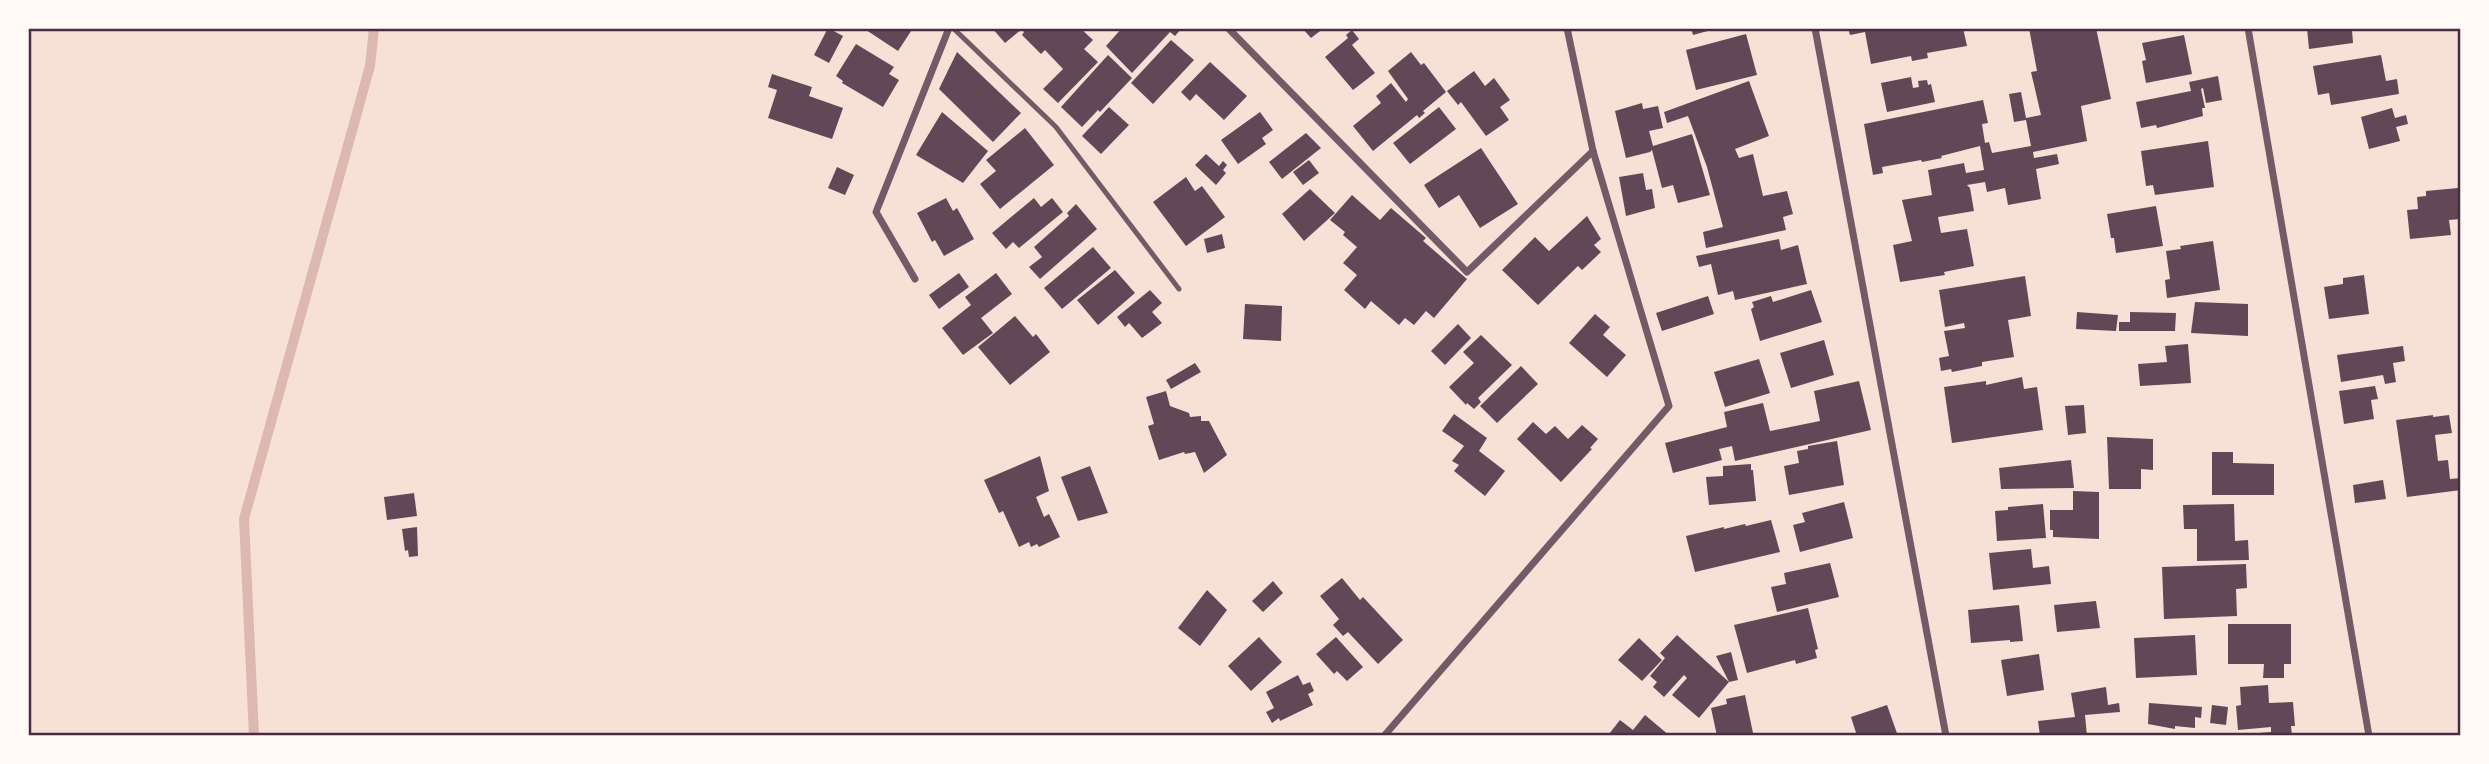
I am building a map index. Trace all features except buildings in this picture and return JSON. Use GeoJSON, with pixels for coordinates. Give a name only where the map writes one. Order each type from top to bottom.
{"type":"FeatureCollection","features":[{"type":"Feature","properties":{"kind":"street"},"geometry":{"type":"LineString","coordinates":[[915,279],[876,212],[951,28]]}},
{"type":"Feature","properties":{"kind":"street"},"geometry":{"type":"LineString","coordinates":[[1228,28],[1468,272],[1593,151]]}},
{"type":"Feature","properties":{"kind":"street"},"geometry":{"type":"LineString","coordinates":[[1384,736],[1669,407],[1593,151],[1567,28]]}},
{"type":"Feature","properties":{"kind":"street"},"geometry":{"type":"LineString","coordinates":[[1815,28],[1945,736]]}},
{"type":"Feature","properties":{"kind":"street"},"geometry":{"type":"LineString","coordinates":[[2248,28],[2369,736]]}},
{"type":"Feature","properties":{"kind":"lane"},"geometry":{"type":"LineString","coordinates":[[951,28],[1056,127],[1179,289]]}},
{"type":"Feature","properties":{"kind":"waterway"},"geometry":{"type":"LineString","coordinates":[[254,736],[244,519],[370,66],[374,28]]}}]}
